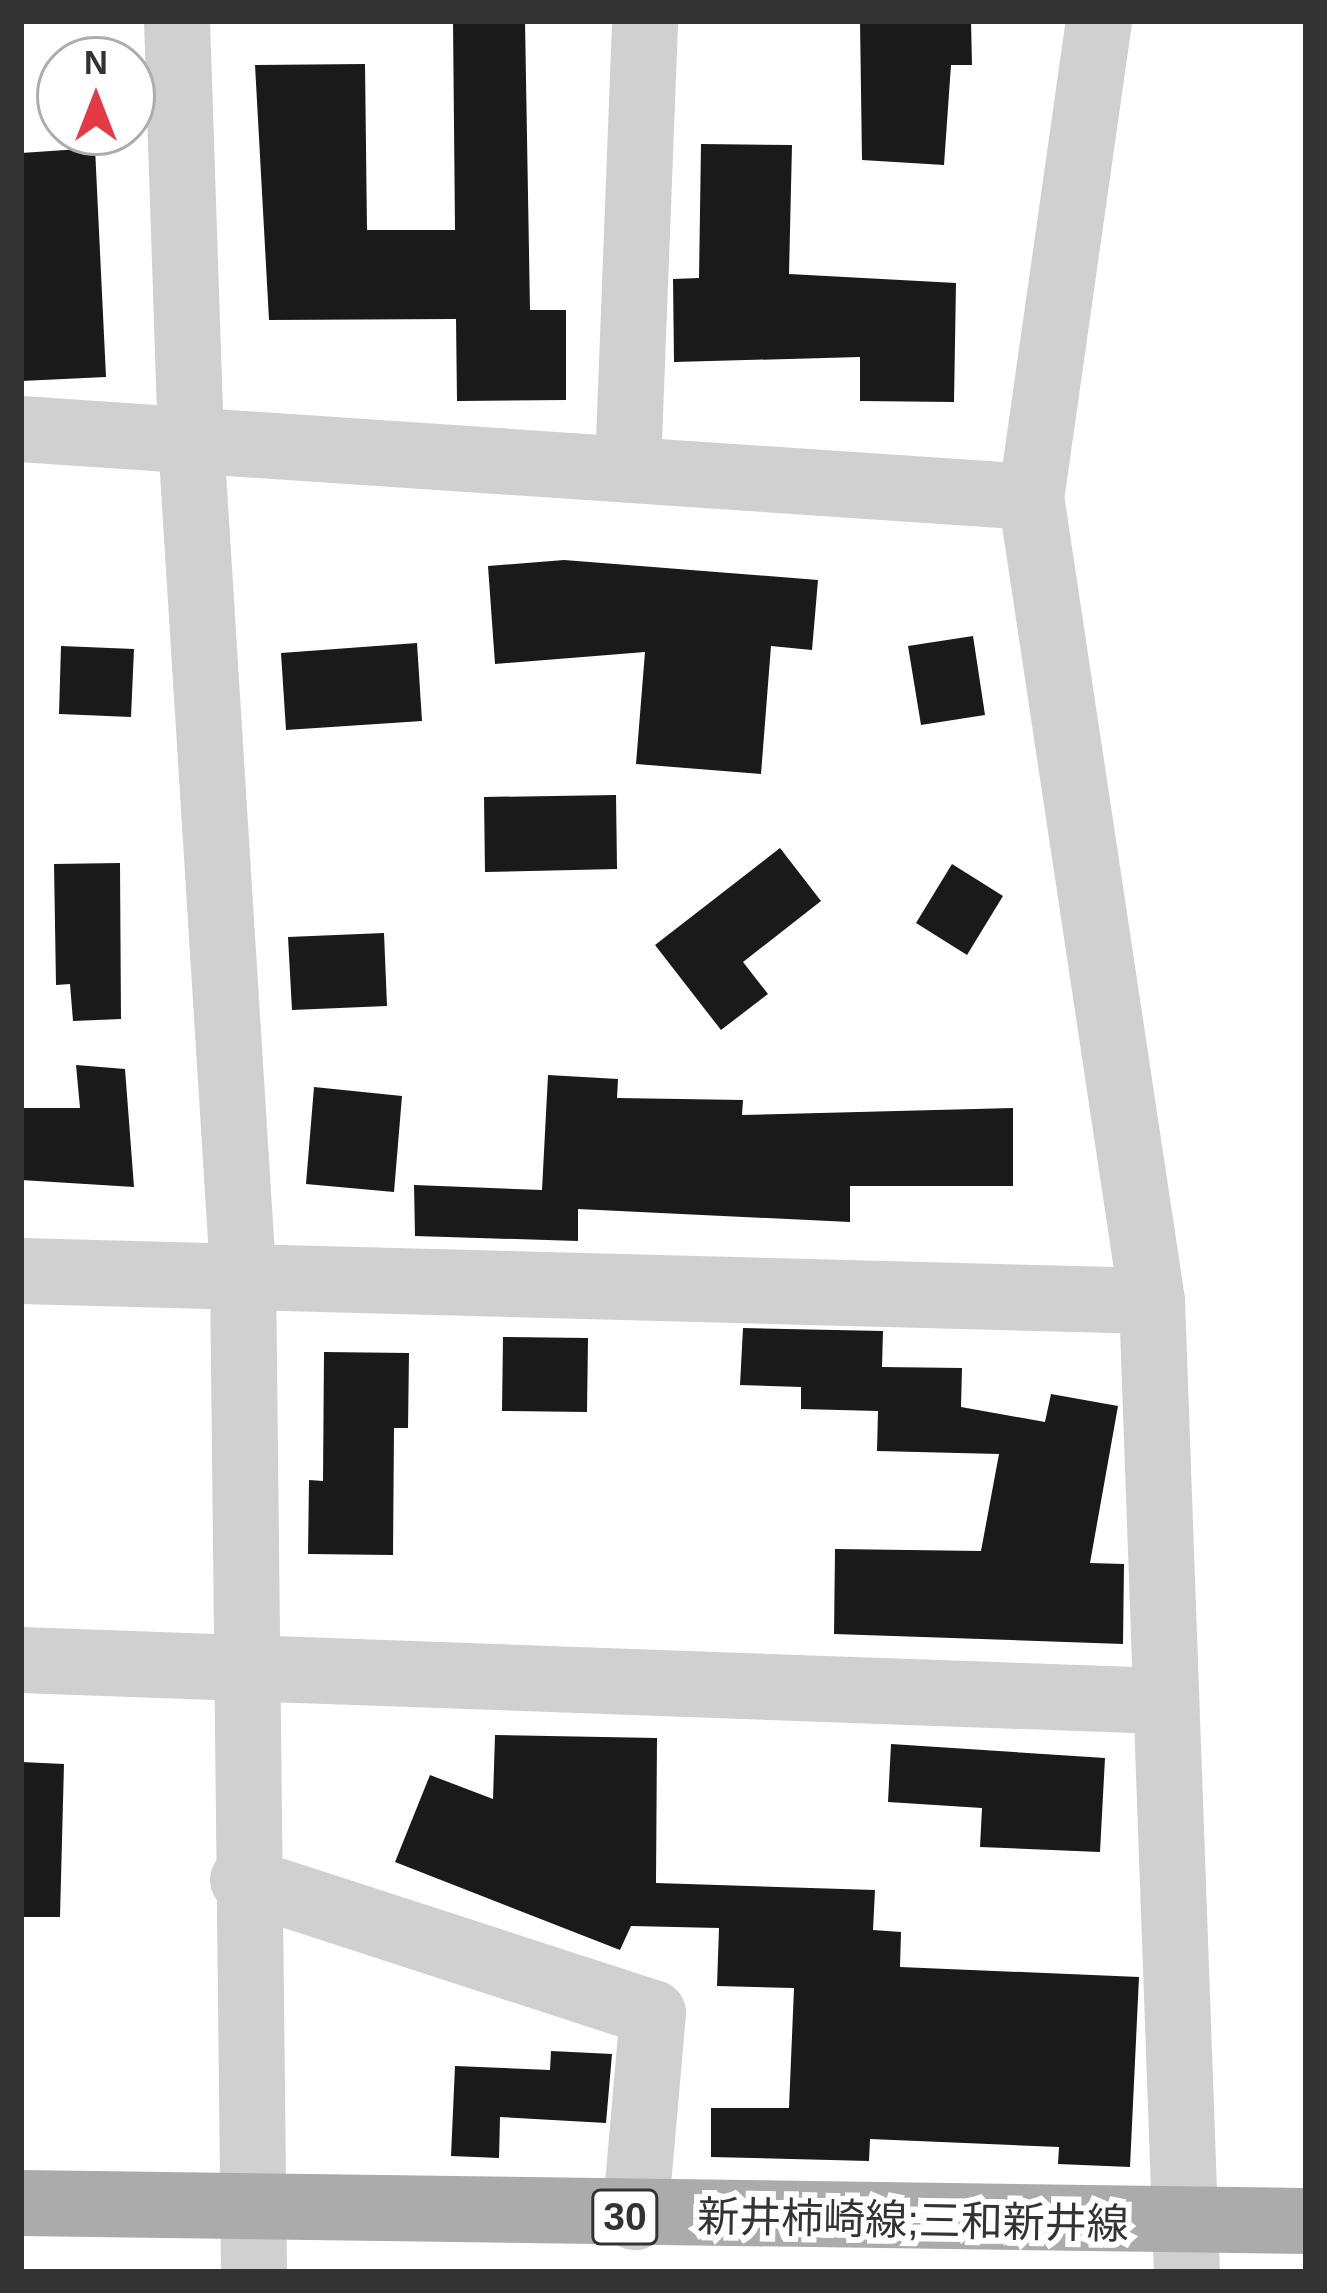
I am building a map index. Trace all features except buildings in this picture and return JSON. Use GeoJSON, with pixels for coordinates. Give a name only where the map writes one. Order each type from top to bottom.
{"type":"FeatureCollection","features":[{"type":"Feature","properties":{"kind":"main road","name":"新井柿崎線;三和新井線"},"geometry":{"type":"LineString","coordinates":[[21,2204],[251,2241],[635,2217],[1202,2240]]}},
{"type":"Feature","properties":{"kind":"main road","name":"30"},"geometry":{"type":"LineString","coordinates":[[1202,2240],[1306,2222]]}},
{"type":"Feature","properties":{"kind":"street"},"geometry":{"type":"LineString","coordinates":[[177,21],[191,441],[243,1272],[241,1665],[251,2241]]}},
{"type":"Feature","properties":{"kind":"street"},"geometry":{"type":"LineString","coordinates":[[628,467],[645,21]]}},
{"type":"Feature","properties":{"kind":"street"},"geometry":{"type":"LineString","coordinates":[[1099,21],[1030,497],[1152,1301],[1162,1701],[1202,2240]]}},
{"type":"Feature","properties":{"kind":"street"},"geometry":{"type":"LineString","coordinates":[[21,429],[1030,497]]}},
{"type":"Feature","properties":{"kind":"street"},"geometry":{"type":"LineString","coordinates":[[21,1271],[243,1272],[1152,1301]]}},
{"type":"Feature","properties":{"kind":"street"},"geometry":{"type":"LineString","coordinates":[[21,1660],[1162,1701]]}},
{"type":"Feature","properties":{"kind":"street"},"geometry":{"type":"LineString","coordinates":[[244,1880],[653,2013],[635,2217]]}}]}
